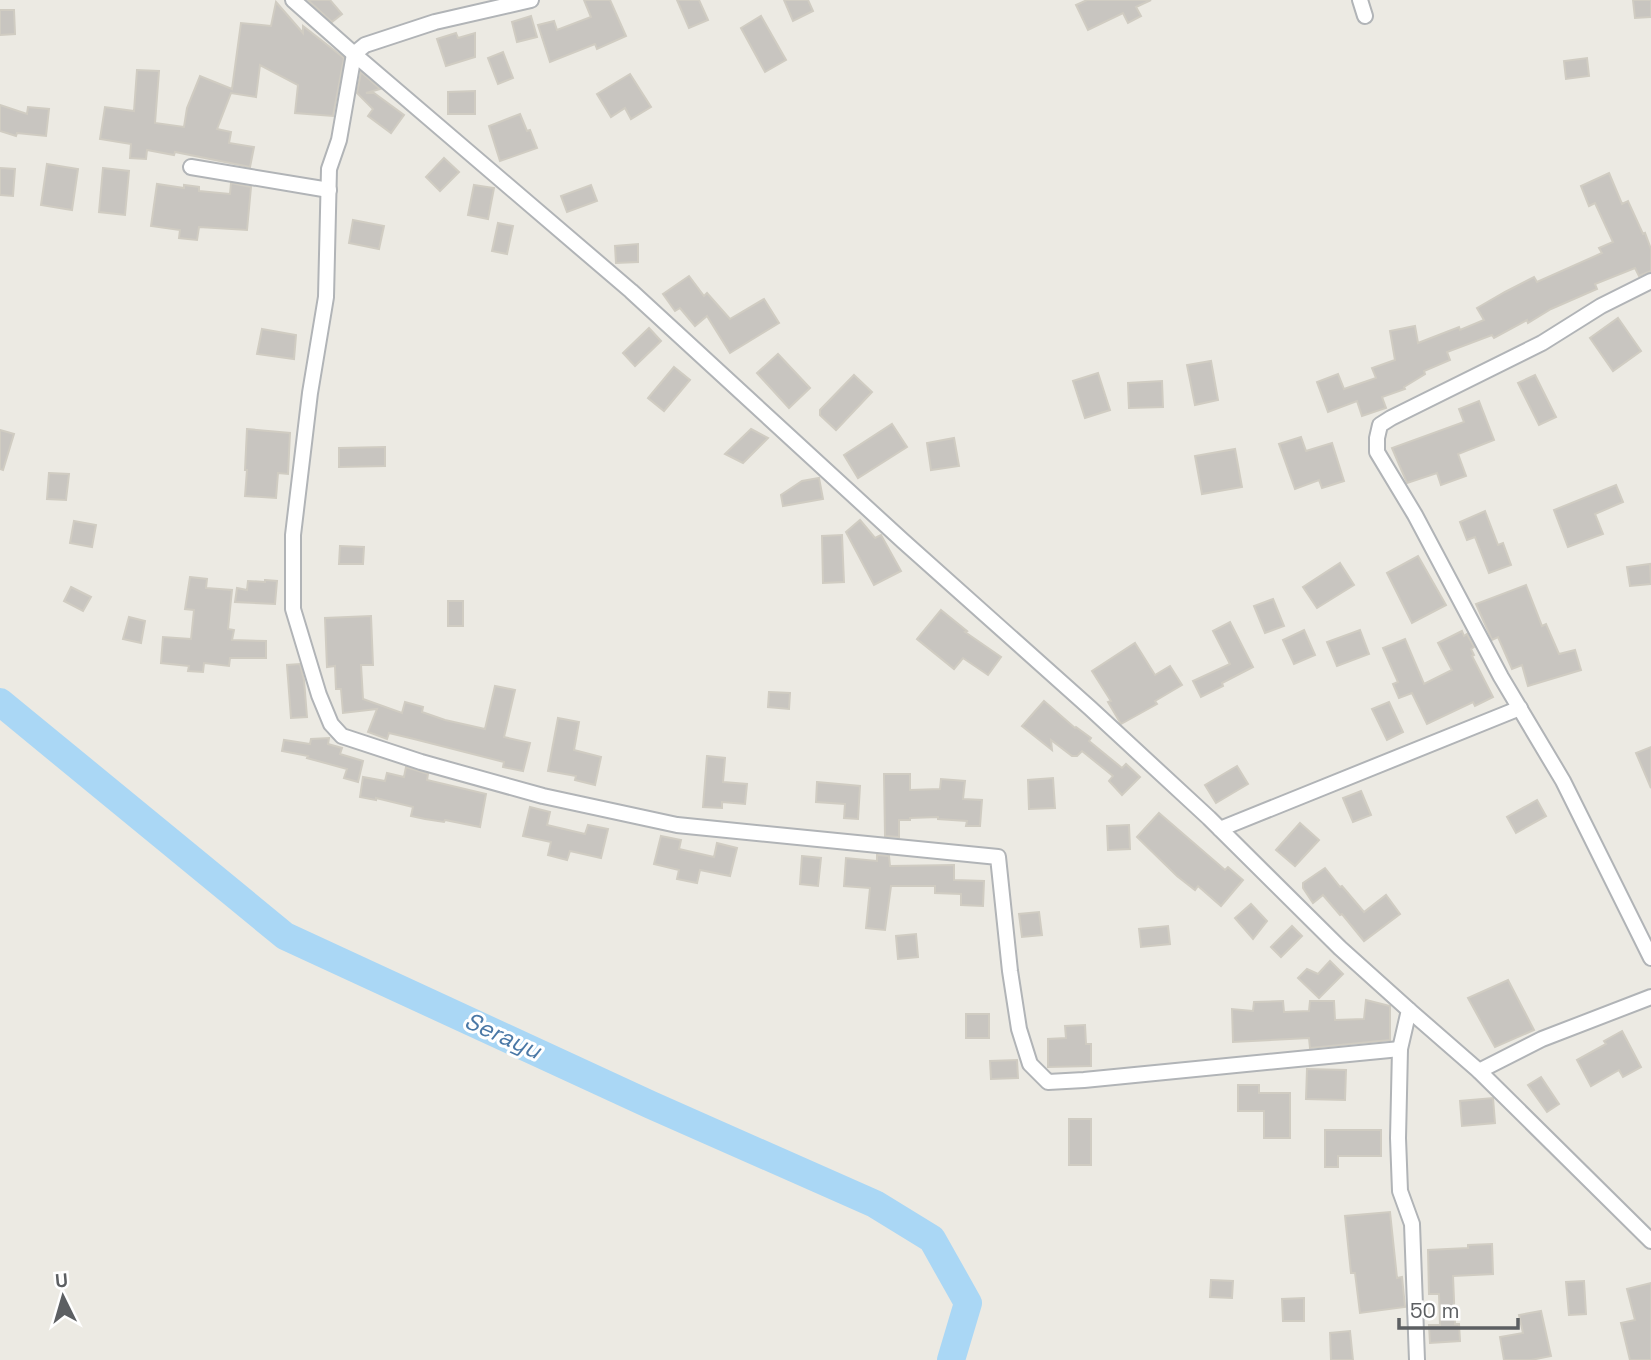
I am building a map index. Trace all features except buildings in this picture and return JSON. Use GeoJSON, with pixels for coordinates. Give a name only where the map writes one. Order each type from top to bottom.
{"type":"FeatureCollection","features":[{"type":"Feature","properties":{"kind":"street"},"geometry":{"type":"LineString","coordinates":[[293,0],[631,290],[903,541],[1090,708],[1220,829],[1340,948],[1479,1071],[1651,1241]]}},
{"type":"Feature","properties":{"kind":"street"},"geometry":{"type":"LineString","coordinates":[[531,0],[435,22],[365,45],[354,54],[339,140],[329,169],[326,297],[310,393],[293,535],[293,609],[325,713],[342,736],[421,762],[543,796],[677,825],[998,857],[1019,1029],[1030,1064],[1048,1082],[1400,1049]]}},
{"type":"Feature","properties":{"kind":"street"},"geometry":{"type":"LineString","coordinates":[[1360,0],[1365,16]]}},
{"type":"Feature","properties":{"kind":"street"},"geometry":{"type":"LineString","coordinates":[[191,167],[330,190]]}},
{"type":"Feature","properties":{"kind":"street"},"geometry":{"type":"LineString","coordinates":[[1651,281],[1601,306],[1542,343],[1380,425],[1377,438],[1377,452],[1563,781],[1651,958]]}},
{"type":"Feature","properties":{"kind":"street"},"geometry":{"type":"LineString","coordinates":[[1220,829],[1520,708]]}},
{"type":"Feature","properties":{"kind":"street"},"geometry":{"type":"LineString","coordinates":[[1479,1071],[1542,1040],[1651,997]]}},
{"type":"Feature","properties":{"kind":"street"},"geometry":{"type":"LineString","coordinates":[[1409,1010],[1400,1049],[1398,1138],[1400,1191],[1412,1224],[1417,1360]]}},
{"type":"Feature","properties":{"kind":"waterway","name":"Serayu"},"geometry":{"type":"LineString","coordinates":[[0,702],[285,936],[651,1105],[875,1204],[932,1239],[968,1303],[951,1360]]}}]}
